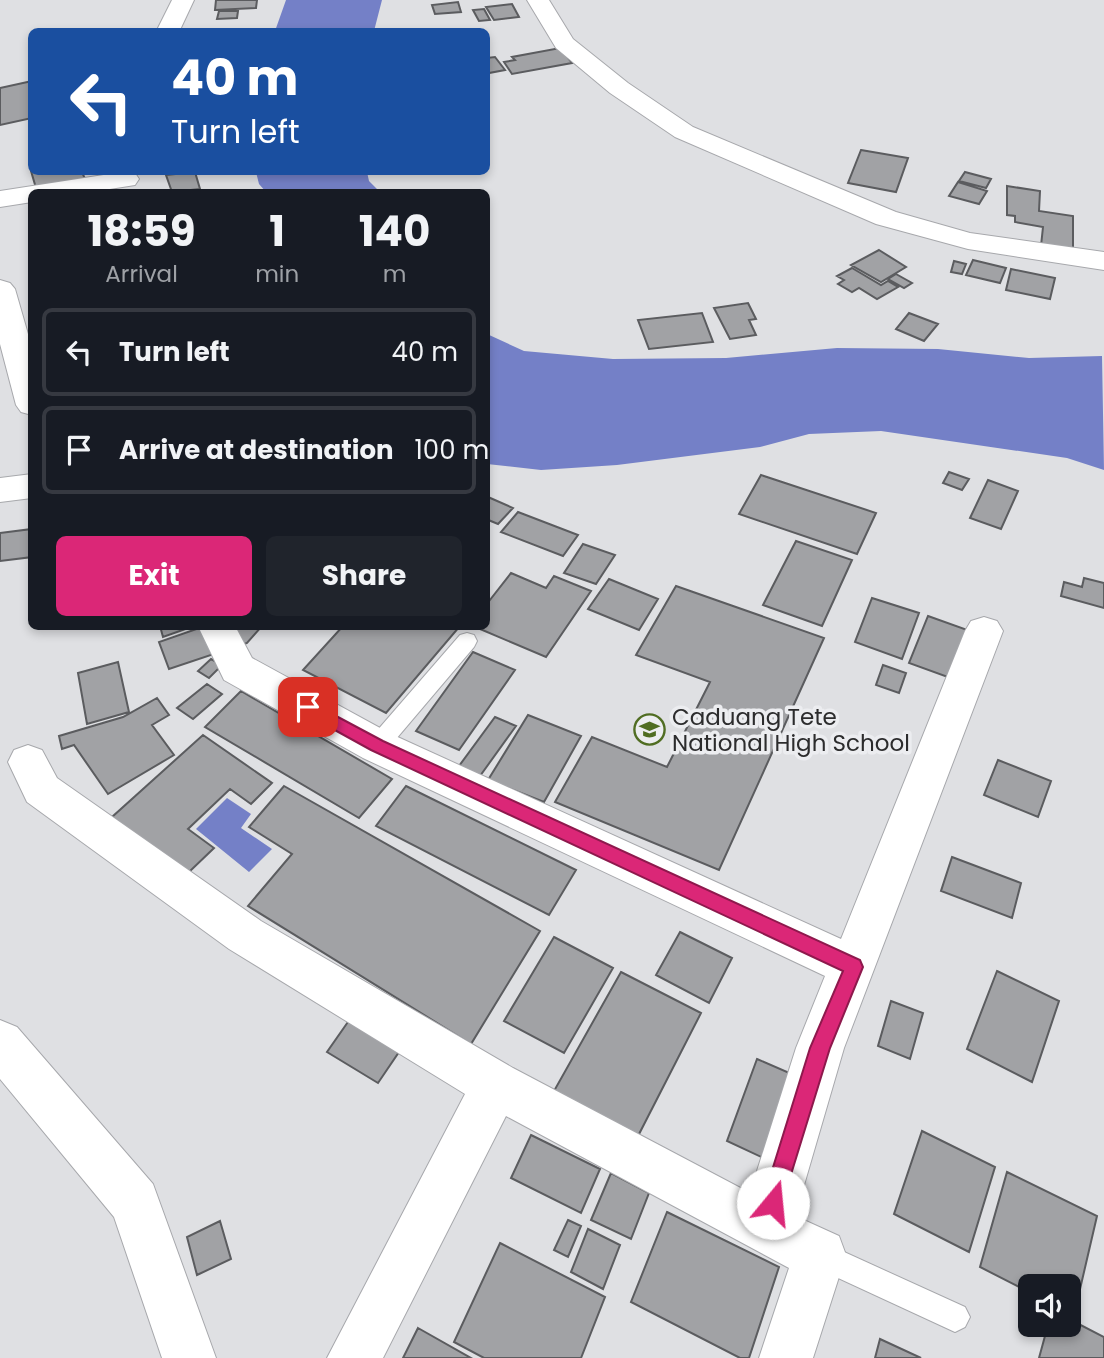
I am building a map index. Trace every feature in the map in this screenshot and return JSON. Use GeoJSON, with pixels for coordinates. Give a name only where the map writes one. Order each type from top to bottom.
{"type":"FeatureCollection","features":[{"type":"Feature","properties":{"kind":"street"},"geometry":{"type":"LineString","coordinates":[[169,28],[183,0]]}},
{"type":"Feature","properties":{"kind":"street"},"geometry":{"type":"LineString","coordinates":[[538,0],[564,43],[619,88],[684,132],[886,218],[968,241],[1104,261]]}},
{"type":"Feature","properties":{"kind":"street"},"geometry":{"type":"LineString","coordinates":[[66,189],[127,181]]}},
{"type":"Feature","properties":{"kind":"street"},"geometry":{"type":"LineString","coordinates":[[0,200],[28,195]]}},
{"type":"Feature","properties":{"kind":"street"},"geometry":{"type":"LineString","coordinates":[[0,289],[28,390]]}},
{"type":"Feature","properties":{"kind":"street"},"geometry":{"type":"LineString","coordinates":[[0,490],[28,486]]}},
{"type":"Feature","properties":{"kind":"street"},"geometry":{"type":"LineString","coordinates":[[217,630],[238,669],[377,746],[854,967]]}},
{"type":"Feature","properties":{"kind":"street"},"geometry":{"type":"LineString","coordinates":[[765,1229],[820,1048],[984,631]]}},
{"type":"Feature","properties":{"kind":"street"},"geometry":{"type":"LineString","coordinates":[[28,762],[42,790],[245,935],[496,1085],[765,1229],[820,1255],[786,1358]]}},
{"type":"Feature","properties":{"kind":"street"},"geometry":{"type":"LineString","coordinates":[[0,1043],[135,1202],[189,1358]]}},
{"type":"Feature","properties":{"kind":"street"},"geometry":{"type":"LineString","coordinates":[[354,1358],[496,1085]]}},
{"type":"Feature","properties":{"kind":"lane"},"geometry":{"type":"LineString","coordinates":[[377,746],[467,641]]}},
{"type":"Feature","properties":{"kind":"lane"},"geometry":{"type":"LineString","coordinates":[[820,1255],[955,1317]]}},
{"type":"Feature","properties":{"kind":"water"},"geometry":{"type":"Polygon","coordinates":[[[286,0],[382,0],[375,28],[276,28],[286,0]]]}},
{"type":"Feature","properties":{"kind":"water"},"geometry":{"type":"Polygon","coordinates":[[[257,175],[368,175],[369,181],[377,189],[263,189],[257,175]]]}},
{"type":"Feature","properties":{"kind":"water"},"geometry":{"type":"Polygon","coordinates":[[[490,335],[524,351],[613,359],[726,358],[837,348],[938,349],[1029,358],[1102,356],[1104,470],[1067,458],[881,431],[809,434],[760,447],[617,465],[541,470],[490,464],[490,335]]]}},
{"type":"Feature","properties":{"kind":"water"},"geometry":{"type":"Polygon","coordinates":[[[227,798],[251,814],[241,828],[272,849],[249,872],[196,829],[227,798]]]}},
{"type":"Feature","properties":{"kind":"building"},"geometry":{"type":"Polygon","coordinates":[[[216,0],[257,0],[256,8],[215,10],[216,0]]]}},
{"type":"Feature","properties":{"kind":"building"},"geometry":{"type":"Polygon","coordinates":[[[458,2],[461,12],[435,14],[432,5],[458,2]]]}},
{"type":"Feature","properties":{"kind":"building"},"geometry":{"type":"Polygon","coordinates":[[[512,4],[519,17],[494,20],[486,7],[512,4]]]}},
{"type":"Feature","properties":{"kind":"building"},"geometry":{"type":"Polygon","coordinates":[[[484,9],[490,20],[479,21],[473,10],[484,9]]]}},
{"type":"Feature","properties":{"kind":"building"},"geometry":{"type":"Polygon","coordinates":[[[219,11],[238,11],[237,18],[217,19],[219,11]]]}},
{"type":"Feature","properties":{"kind":"building"},"geometry":{"type":"Polygon","coordinates":[[[560,48],[572,63],[512,74],[504,62],[515,60],[512,57],[560,48]]]}},
{"type":"Feature","properties":{"kind":"building"},"geometry":{"type":"Polygon","coordinates":[[[495,57],[505,70],[490,73],[490,58],[495,57]]]}},
{"type":"Feature","properties":{"kind":"building"},"geometry":{"type":"Polygon","coordinates":[[[28,82],[28,119],[0,125],[0,88],[28,82]]]}},
{"type":"Feature","properties":{"kind":"building"},"geometry":{"type":"Polygon","coordinates":[[[861,150],[908,158],[896,192],[848,183],[861,150]]]}},
{"type":"Feature","properties":{"kind":"building"},"geometry":{"type":"Polygon","coordinates":[[[965,172],[991,179],[986,188],[959,181],[965,172]]]}},
{"type":"Feature","properties":{"kind":"building"},"geometry":{"type":"Polygon","coordinates":[[[32,175],[83,175],[85,179],[36,188],[32,175]]]}},
{"type":"Feature","properties":{"kind":"building"},"geometry":{"type":"Polygon","coordinates":[[[166,175],[196,175],[200,189],[171,189],[166,175]]]}},
{"type":"Feature","properties":{"kind":"building"},"geometry":{"type":"Polygon","coordinates":[[[958,182],[987,191],[979,204],[949,196],[958,182]]]}},
{"type":"Feature","properties":{"kind":"building"},"geometry":{"type":"Polygon","coordinates":[[[1007,186],[1040,191],[1039,211],[1073,216],[1073,251],[1041,246],[1043,227],[1015,222],[1015,216],[1007,215],[1007,186]]]}},
{"type":"Feature","properties":{"kind":"building"},"geometry":{"type":"Polygon","coordinates":[[[879,250],[906,267],[881,282],[851,265],[879,250]]]}},
{"type":"Feature","properties":{"kind":"building"},"geometry":{"type":"Polygon","coordinates":[[[973,260],[1006,268],[1000,283],[966,275],[973,260]]]}},
{"type":"Feature","properties":{"kind":"building"},"geometry":{"type":"Polygon","coordinates":[[[954,261],[966,264],[962,274],[951,272],[954,261]]]}},
{"type":"Feature","properties":{"kind":"building"},"geometry":{"type":"Polygon","coordinates":[[[852,268],[881,285],[888,281],[898,287],[877,299],[859,288],[852,292],[838,284],[844,280],[837,276],[852,268]]]}},
{"type":"Feature","properties":{"kind":"building"},"geometry":{"type":"Polygon","coordinates":[[[1011,269],[1055,278],[1050,299],[1006,290],[1011,269]]]}},
{"type":"Feature","properties":{"kind":"building"},"geometry":{"type":"Polygon","coordinates":[[[896,274],[912,283],[904,288],[888,279],[896,274]]]}},
{"type":"Feature","properties":{"kind":"building"},"geometry":{"type":"Polygon","coordinates":[[[748,303],[756,319],[749,320],[756,335],[730,339],[714,308],[748,303]]]}},
{"type":"Feature","properties":{"kind":"building"},"geometry":{"type":"Polygon","coordinates":[[[702,313],[713,342],[649,349],[638,320],[702,313]]]}},
{"type":"Feature","properties":{"kind":"building"},"geometry":{"type":"Polygon","coordinates":[[[909,313],[938,324],[924,341],[896,329],[909,313]]]}},
{"type":"Feature","properties":{"kind":"building"},"geometry":{"type":"Polygon","coordinates":[[[949,472],[969,479],[962,490],[943,483],[949,472]]]}},
{"type":"Feature","properties":{"kind":"building"},"geometry":{"type":"Polygon","coordinates":[[[761,475],[876,513],[857,554],[739,514],[761,475]]]}},
{"type":"Feature","properties":{"kind":"building"},"geometry":{"type":"Polygon","coordinates":[[[988,480],[1018,491],[1001,529],[970,518],[988,480]]]}},
{"type":"Feature","properties":{"kind":"building"},"geometry":{"type":"Polygon","coordinates":[[[490,498],[513,508],[498,524],[490,521],[490,498]]]}},
{"type":"Feature","properties":{"kind":"building"},"geometry":{"type":"Polygon","coordinates":[[[518,512],[578,535],[563,556],[501,532],[518,512]]]}},
{"type":"Feature","properties":{"kind":"building"},"geometry":{"type":"Polygon","coordinates":[[[28,530],[28,558],[0,561],[0,533],[28,530]]]}},
{"type":"Feature","properties":{"kind":"building"},"geometry":{"type":"Polygon","coordinates":[[[796,541],[852,560],[822,626],[763,605],[796,541]]]}},
{"type":"Feature","properties":{"kind":"building"},"geometry":{"type":"Polygon","coordinates":[[[583,544],[615,555],[596,584],[564,573],[583,544]]]}},
{"type":"Feature","properties":{"kind":"building"},"geometry":{"type":"Polygon","coordinates":[[[511,573],[546,588],[554,576],[591,591],[546,657],[482,630],[490,630],[490,600],[511,573]]]}},
{"type":"Feature","properties":{"kind":"building"},"geometry":{"type":"Polygon","coordinates":[[[1084,578],[1104,583],[1104,608],[1061,596],[1064,582],[1082,587],[1084,578]]]}},
{"type":"Feature","properties":{"kind":"building"},"geometry":{"type":"Polygon","coordinates":[[[609,579],[658,599],[639,630],[588,609],[609,579]]]}},
{"type":"Feature","properties":{"kind":"building"},"geometry":{"type":"Polygon","coordinates":[[[676,586],[824,638],[719,870],[555,802],[592,737],[667,767],[710,682],[636,655],[676,586]]]}},
{"type":"Feature","properties":{"kind":"building"},"geometry":{"type":"Polygon","coordinates":[[[872,598],[919,613],[902,659],[855,642],[872,598]]]}},
{"type":"Feature","properties":{"kind":"building"},"geometry":{"type":"Polygon","coordinates":[[[928,616],[973,632],[956,680],[909,663],[928,616]]]}},
{"type":"Feature","properties":{"kind":"building"},"geometry":{"type":"Polygon","coordinates":[[[161,630],[183,630],[163,637],[161,630]]]}},
{"type":"Feature","properties":{"kind":"building"},"geometry":{"type":"Polygon","coordinates":[[[194,630],[207,630],[217,653],[169,669],[159,642],[194,630]]]}},
{"type":"Feature","properties":{"kind":"building"},"geometry":{"type":"Polygon","coordinates":[[[231,630],[258,630],[247,643],[235,648],[231,630]]]}},
{"type":"Feature","properties":{"kind":"building"},"geometry":{"type":"Polygon","coordinates":[[[339,630],[457,630],[386,713],[303,670],[339,630]]]}},
{"type":"Feature","properties":{"kind":"building"},"geometry":{"type":"Polygon","coordinates":[[[473,652],[515,670],[459,750],[416,731],[473,652]]]}},
{"type":"Feature","properties":{"kind":"building"},"geometry":{"type":"Polygon","coordinates":[[[211,659],[222,665],[209,678],[198,671],[211,659]]]}},
{"type":"Feature","properties":{"kind":"building"},"geometry":{"type":"Polygon","coordinates":[[[118,662],[129,712],[87,724],[78,673],[118,662]]]}},
{"type":"Feature","properties":{"kind":"building"},"geometry":{"type":"Polygon","coordinates":[[[883,665],[906,673],[899,693],[876,685],[883,665]]]}},
{"type":"Feature","properties":{"kind":"building"},"geometry":{"type":"Polygon","coordinates":[[[207,684],[222,694],[193,719],[177,708],[207,684]]]}},
{"type":"Feature","properties":{"kind":"building"},"geometry":{"type":"Polygon","coordinates":[[[241,691],[392,779],[359,818],[205,727],[241,691]]]}},
{"type":"Feature","properties":{"kind":"building"},"geometry":{"type":"Polygon","coordinates":[[[157,698],[169,715],[152,725],[174,755],[108,794],[74,745],[62,749],[59,736],[123,717],[157,698]]]}},
{"type":"Feature","properties":{"kind":"building"},"geometry":{"type":"Polygon","coordinates":[[[528,715],[581,736],[544,802],[488,780],[528,715]]]}},
{"type":"Feature","properties":{"kind":"building"},"geometry":{"type":"Polygon","coordinates":[[[495,717],[516,726],[480,776],[459,766],[495,717]]]}},
{"type":"Feature","properties":{"kind":"building"},"geometry":{"type":"Polygon","coordinates":[[[203,735],[272,783],[251,804],[230,789],[188,829],[214,848],[187,874],[112,817],[203,735]]]}},
{"type":"Feature","properties":{"kind":"building"},"geometry":{"type":"Polygon","coordinates":[[[998,760],[1051,781],[1038,817],[984,795],[998,760]]]}},
{"type":"Feature","properties":{"kind":"building"},"geometry":{"type":"Polygon","coordinates":[[[284,786],[540,931],[471,1044],[248,906],[292,854],[249,827],[284,786]]]}},
{"type":"Feature","properties":{"kind":"building"},"geometry":{"type":"Polygon","coordinates":[[[406,786],[576,870],[549,915],[376,826],[406,786]]]}},
{"type":"Feature","properties":{"kind":"building"},"geometry":{"type":"Polygon","coordinates":[[[952,857],[1021,883],[1012,918],[941,891],[952,857]]]}},
{"type":"Feature","properties":{"kind":"building"},"geometry":{"type":"Polygon","coordinates":[[[680,932],[732,958],[709,1003],[656,975],[680,932]]]}},
{"type":"Feature","properties":{"kind":"building"},"geometry":{"type":"Polygon","coordinates":[[[554,937],[613,968],[564,1053],[504,1021],[554,937]]]}},
{"type":"Feature","properties":{"kind":"building"},"geometry":{"type":"Polygon","coordinates":[[[997,971],[1059,1001],[1032,1082],[967,1049],[997,971]]]}},
{"type":"Feature","properties":{"kind":"building"},"geometry":{"type":"Polygon","coordinates":[[[621,972],[701,1013],[637,1138],[554,1091],[621,972]]]}},
{"type":"Feature","properties":{"kind":"building"},"geometry":{"type":"Polygon","coordinates":[[[891,1001],[923,1013],[910,1059],[878,1046],[891,1001]]]}},
{"type":"Feature","properties":{"kind":"building"},"geometry":{"type":"Polygon","coordinates":[[[350,1019],[401,1049],[378,1083],[327,1052],[350,1019]]]}},
{"type":"Feature","properties":{"kind":"building"},"geometry":{"type":"Polygon","coordinates":[[[757,1059],[801,1078],[772,1162],[727,1141],[757,1059]]]}},
{"type":"Feature","properties":{"kind":"building"},"geometry":{"type":"Polygon","coordinates":[[[922,1131],[995,1167],[969,1252],[894,1214],[922,1131]]]}},
{"type":"Feature","properties":{"kind":"building"},"geometry":{"type":"Polygon","coordinates":[[[531,1135],[600,1169],[581,1213],[511,1178],[531,1135]]]}},
{"type":"Feature","properties":{"kind":"building"},"geometry":{"type":"Polygon","coordinates":[[[1007,1172],[1097,1216],[1081,1285],[1081,1274],[1018,1274],[1018,1286],[980,1267],[1007,1172]]]}},
{"type":"Feature","properties":{"kind":"building"},"geometry":{"type":"Polygon","coordinates":[[[611,1173],[649,1193],[631,1239],[591,1220],[611,1173]]]}},
{"type":"Feature","properties":{"kind":"building"},"geometry":{"type":"Polygon","coordinates":[[[667,1212],[779,1267],[749,1358],[740,1358],[631,1302],[667,1212]]]}},
{"type":"Feature","properties":{"kind":"building"},"geometry":{"type":"Polygon","coordinates":[[[568,1220],[581,1226],[568,1257],[554,1250],[568,1220]]]}},
{"type":"Feature","properties":{"kind":"building"},"geometry":{"type":"Polygon","coordinates":[[[220,1221],[231,1259],[197,1275],[187,1237],[220,1221]]]}},
{"type":"Feature","properties":{"kind":"building"},"geometry":{"type":"Polygon","coordinates":[[[588,1229],[620,1245],[603,1289],[571,1272],[588,1229]]]}},
{"type":"Feature","properties":{"kind":"building"},"geometry":{"type":"Polygon","coordinates":[[[500,1243],[605,1297],[581,1358],[484,1358],[454,1342],[500,1243]]]}},
{"type":"Feature","properties":{"kind":"building"},"geometry":{"type":"Polygon","coordinates":[[[1081,1325],[1104,1337],[1104,1358],[1039,1358],[1045,1337],[1081,1337],[1081,1325]]]}},
{"type":"Feature","properties":{"kind":"building"},"geometry":{"type":"Polygon","coordinates":[[[418,1328],[471,1358],[403,1358],[418,1328]]]}},
{"type":"Feature","properties":{"kind":"building"},"geometry":{"type":"Polygon","coordinates":[[[880,1339],[921,1358],[875,1358],[880,1339]]]}},
{"type":"Feature","properties":{"kind":"place","name":"Caduang Tete National High School"},"geometry":{"type":"Point","coordinates":[649,730]}},
{"type":"Feature","properties":{"kind":"route"},"geometry":{"type":"LineString","coordinates":[[308,707],[377,746],[854,967],[820,1048],[773,1203]]}}]}
